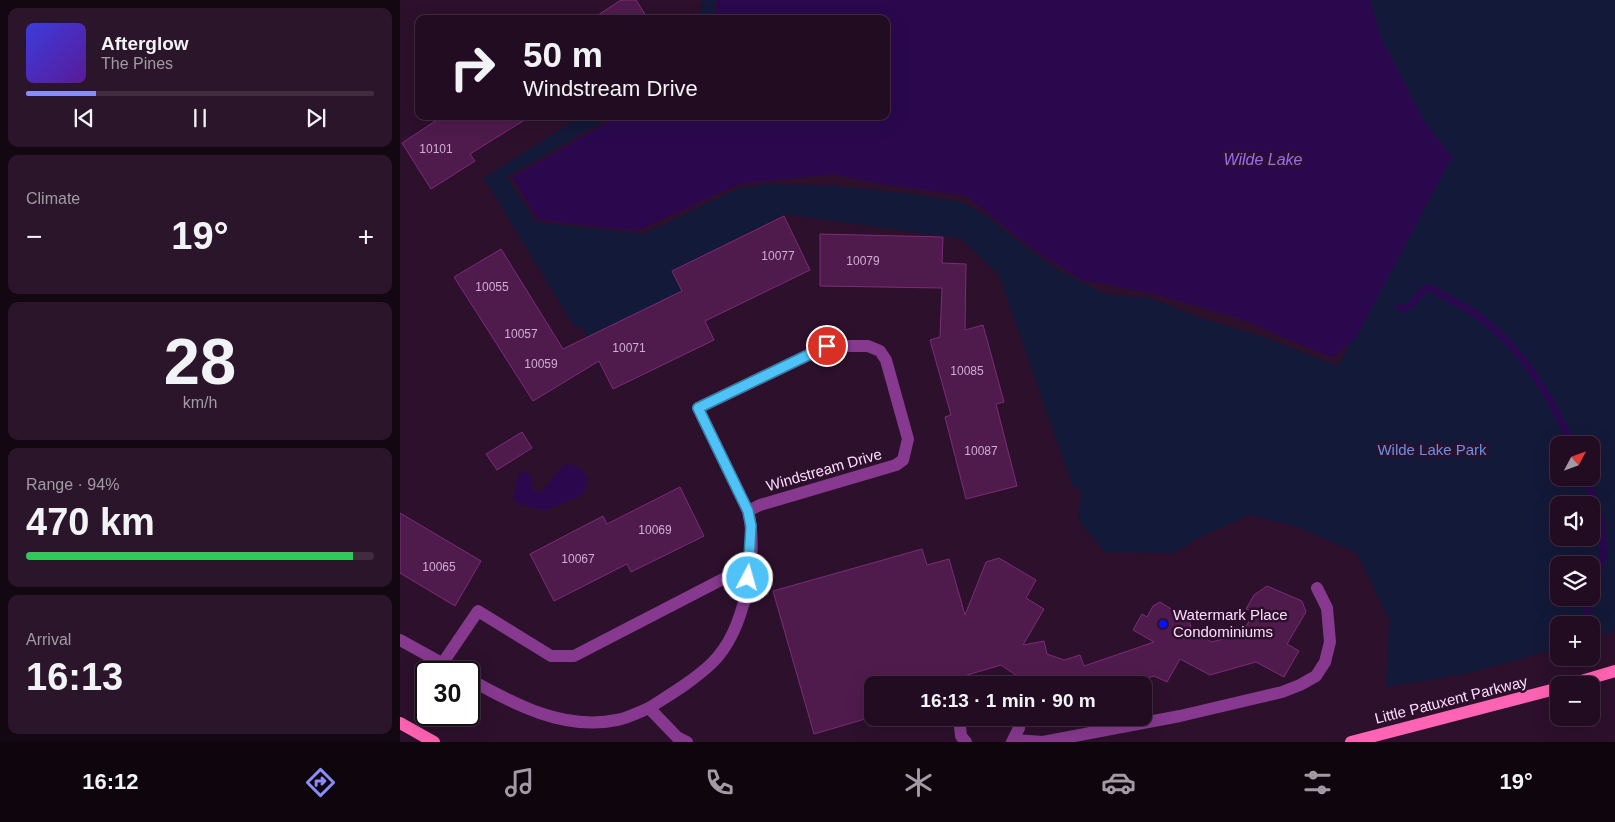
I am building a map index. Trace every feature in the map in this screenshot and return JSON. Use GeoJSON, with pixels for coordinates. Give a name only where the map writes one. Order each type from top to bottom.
{"type":"FeatureCollection","features":[{"type":"Feature","properties":{"kind":"main road"},"geometry":{"type":"LineString","coordinates":[[1598,676],[1615,671]]}},
{"type":"Feature","properties":{"kind":"main road","name":"Little Patuxent Parkway"},"geometry":{"type":"LineString","coordinates":[[1351,742],[1550,690]]}},
{"type":"Feature","properties":{"kind":"main road"},"geometry":{"type":"LineString","coordinates":[[400,723],[434,742]]}},
{"type":"Feature","properties":{"kind":"street","name":"Windstream Drive"},"geometry":{"type":"LineString","coordinates":[[480,685],[507,700],[556,719],[582,722],[617,720],[649,708],[684,686],[713,662],[730,638],[743,605],[750,565],[751,526],[748,511],[698,408],[827,346],[868,346],[880,352],[886,360],[908,439],[903,460],[896,465],[760,505],[748,511]]}},
{"type":"Feature","properties":{"kind":"street"},"geometry":{"type":"LineString","coordinates":[[444,661],[478,611],[551,656],[574,656],[750,565]]}},
{"type":"Feature","properties":{"kind":"street"},"geometry":{"type":"LineString","coordinates":[[1019,726],[1013,741],[1043,742],[1180,716],[1282,692],[1300,684],[1316,676],[1325,662],[1330,642],[1327,608],[1317,588]]}},
{"type":"Feature","properties":{"kind":"street"},"geometry":{"type":"LineString","coordinates":[[400,640],[437,661]]}},
{"type":"Feature","properties":{"kind":"street"},"geometry":{"type":"LineString","coordinates":[[649,708],[677,736],[687,742]]}},
{"type":"Feature","properties":{"kind":"street"},"geometry":{"type":"LineString","coordinates":[[949,742],[964,739],[961,726]]}},
{"type":"Feature","properties":{"kind":"green space"},"geometry":{"type":"Polygon","coordinates":[[[702,0],[716,0],[713,15],[700,15],[702,0]]]}},
{"type":"Feature","properties":{"kind":"green space","name":"Wilde Lake Park"},"geometry":{"type":"Polygon","coordinates":[[[1369,0],[1615,0],[1615,631],[1600,635],[1600,616],[1550,616],[1550,651],[1470,673],[1386,687],[1389,620],[1357,553],[1298,527],[1250,515],[1200,537],[1174,553],[1105,552],[1079,521],[1081,491],[1072,485],[999,275],[962,239],[785,214],[672,271],[682,291],[588,337],[582,326],[575,328],[484,178],[575,120],[606,120],[507,177],[536,222],[643,234],[739,188],[765,184],[836,186],[913,194],[962,202],[987,216],[1035,254],[1064,273],[1105,294],[1150,298],[1199,317],[1270,339],[1338,366],[1452,157],[1424,121],[1381,38],[1369,0]]]}},
{"type":"Feature","properties":{"kind":"water","name":"Wilde Lake"},"geometry":{"type":"Polygon","coordinates":[[[718,0],[1370,0],[1381,38],[1424,121],[1452,157],[1356,338],[1333,358],[1238,318],[1150,293],[1082,280],[1037,252],[966,196],[875,183],[834,174],[739,184],[637,231],[538,220],[512,177],[612,120],[890,120],[890,15],[716,15],[718,0]]]}},
{"type":"Feature","properties":{"kind":"water"},"geometry":{"type":"Polygon","coordinates":[[[567,464],[580,468],[588,478],[587,487],[581,496],[545,511],[518,504],[513,498],[518,475],[524,471],[531,475],[533,491],[541,493],[559,470],[567,464]]]}},
{"type":"Feature","properties":{"kind":"building"},"geometry":{"type":"Polygon","coordinates":[[[621,0],[636,0],[645,15],[598,15],[621,0]]]}},
{"type":"Feature","properties":{"kind":"building"},"geometry":{"type":"Polygon","coordinates":[[[437,120],[525,120],[470,154],[475,161],[431,189],[402,143],[437,120]]]}},
{"type":"Feature","properties":{"kind":"building"},"geometry":{"type":"Polygon","coordinates":[[[784,216],[810,270],[705,321],[714,340],[613,389],[599,361],[533,401],[454,277],[501,249],[563,349],[682,291],[672,271],[784,216]]]}},
{"type":"Feature","properties":{"kind":"building"},"geometry":{"type":"Polygon","coordinates":[[[820,234],[943,237],[942,263],[966,264],[965,330],[983,325],[1004,402],[996,404],[1017,486],[966,499],[945,417],[951,415],[930,340],[940,337],[942,288],[820,286],[820,234]]]}},
{"type":"Feature","properties":{"kind":"building"},"geometry":{"type":"Polygon","coordinates":[[[522,432],[532,448],[497,470],[486,454],[522,432]]]}},
{"type":"Feature","properties":{"kind":"building"},"geometry":{"type":"Polygon","coordinates":[[[680,487],[704,536],[631,572],[627,564],[554,601],[530,554],[603,516],[607,524],[680,487]]]}},
{"type":"Feature","properties":{"kind":"building"},"geometry":{"type":"Polygon","coordinates":[[[400,513],[481,561],[455,606],[400,573],[400,513]]]}},
{"type":"Feature","properties":{"kind":"building"},"geometry":{"type":"Polygon","coordinates":[[[922,549],[927,565],[949,559],[965,615],[986,562],[999,558],[1036,580],[1026,598],[1044,609],[1023,645],[1044,641],[1047,654],[1064,660],[1080,655],[1084,666],[1154,642],[1133,630],[1142,614],[1147,617],[1153,606],[1160,602],[1189,620],[1191,628],[1211,642],[1241,635],[1254,613],[1246,609],[1254,595],[1267,586],[1302,601],[1306,612],[1287,644],[1299,651],[1284,677],[1256,662],[1210,675],[1180,659],[1167,682],[1154,676],[1017,676],[1001,665],[964,676],[864,676],[864,719],[814,734],[773,591],[922,549]]]}},
{"type":"Feature","properties":{"kind":"waterway"},"geometry":{"type":"LineString","coordinates":[[1399,307],[1405,309],[1409,307],[1428,287],[1481,318],[1510,345],[1535,376],[1555,409],[1568,436]]}},
{"type":"Feature","properties":{"kind":"waterway"},"geometry":{"type":"LineString","coordinates":[[1589,486],[1601,519],[1604,552],[1600,566]]}},
{"type":"Feature","properties":{"kind":"waterway"},"geometry":{"type":"LineString","coordinates":[[1586,616],[1589,606]]}},
{"type":"Feature","properties":{"kind":"place","name":"Watermark Place Condominiums"},"geometry":{"type":"Point","coordinates":[1163,624]}},
{"type":"Feature","properties":{"kind":"route"},"geometry":{"type":"LineString","coordinates":[[748,578],[751,526],[748,511],[698,408],[827,346]]}}]}
